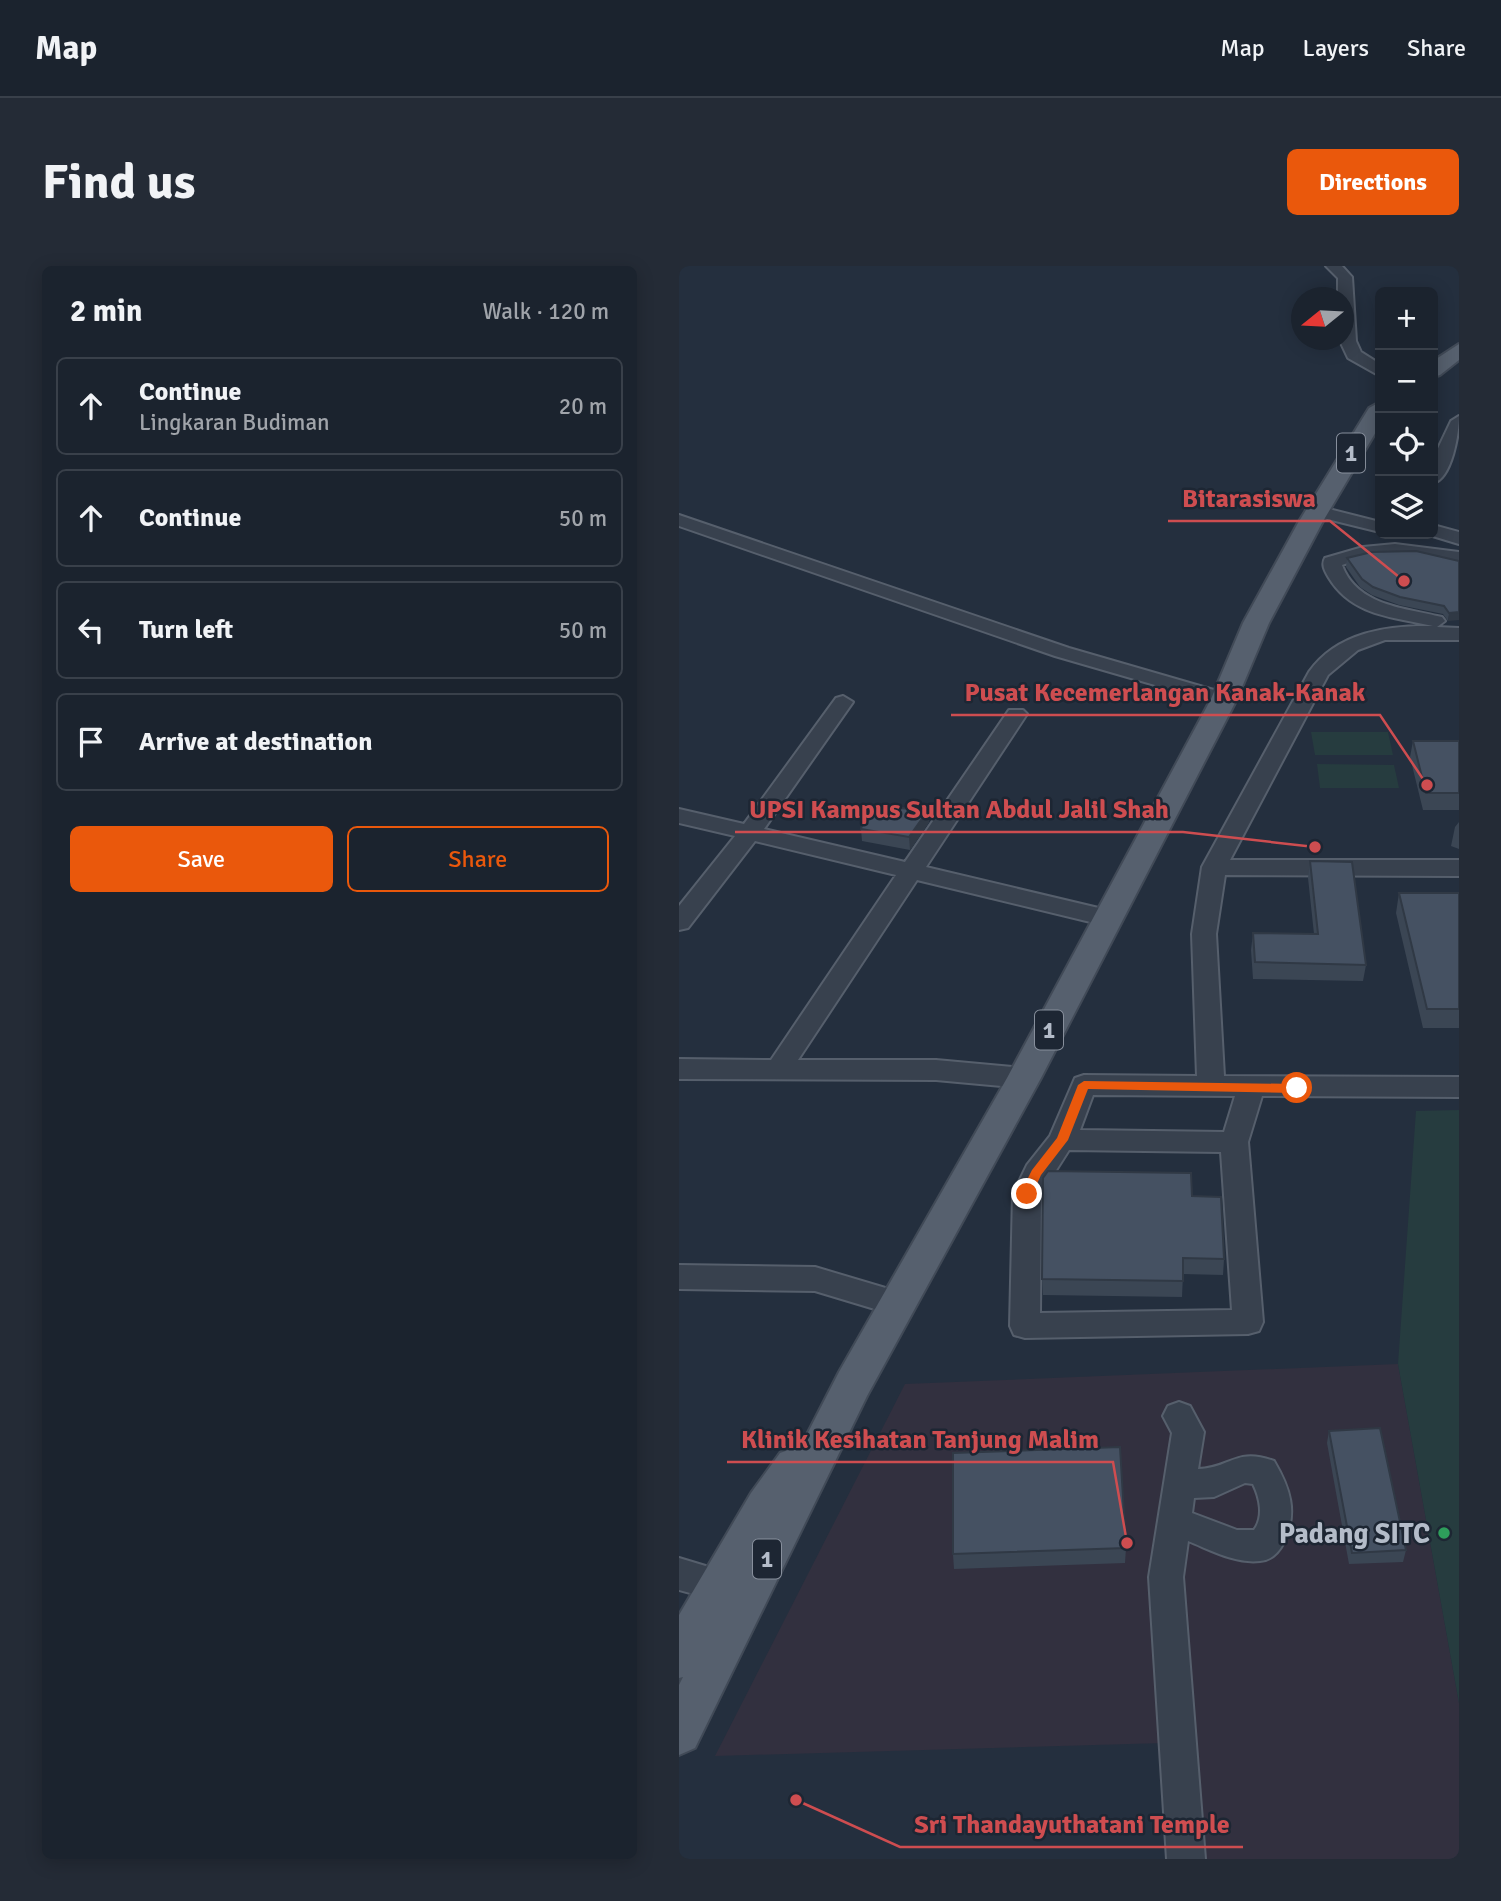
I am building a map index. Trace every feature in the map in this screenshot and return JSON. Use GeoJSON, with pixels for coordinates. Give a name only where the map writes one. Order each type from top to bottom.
{"type":"FeatureCollection","features":[{"type":"Feature","properties":{"kind":"main road"},"geometry":{"type":"LineString","coordinates":[[1438,350],[1459,336]]}},
{"type":"Feature","properties":{"kind":"main road"},"geometry":{"type":"LineString","coordinates":[[1438,366],[1459,350]]}},
{"type":"Feature","properties":{"kind":"main road","name":"1"},"geometry":{"type":"LineString","coordinates":[[679,1732],[852,1384],[1024,1078],[1229,684],[1269,627],[1378,413]]}},
{"type":"Feature","properties":{"kind":"main road","name":"1"},"geometry":{"type":"LineString","coordinates":[[1332,507],[1375,451]]}},
{"type":"Feature","properties":{"kind":"main road","name":"1"},"geometry":{"type":"LineString","coordinates":[[679,1657],[766,1506],[852,1384]]}},
{"type":"Feature","properties":{"kind":"street"},"geometry":{"type":"LineString","coordinates":[[1333,266],[1345,277],[1348,341],[1355,355],[1375,368]]}},
{"type":"Feature","properties":{"kind":"street"},"geometry":{"type":"LineString","coordinates":[[1434,476],[1459,421]]}},
{"type":"Feature","properties":{"kind":"street"},"geometry":{"type":"LineString","coordinates":[[1332,507],[1375,512]]}},
{"type":"Feature","properties":{"kind":"street"},"geometry":{"type":"LineString","coordinates":[[1332,507],[1375,525]]}},
{"type":"Feature","properties":{"kind":"street"},"geometry":{"type":"LineString","coordinates":[[1438,517],[1459,523]]}},
{"type":"Feature","properties":{"kind":"street"},"geometry":{"type":"LineString","coordinates":[[679,520],[1062,652],[1229,684]]}},
{"type":"Feature","properties":{"kind":"street"},"geometry":{"type":"LineString","coordinates":[[1438,531],[1459,537]]}},
{"type":"Feature","properties":{"kind":"street"},"geometry":{"type":"LineString","coordinates":[[1430,539],[1459,546]]}},
{"type":"Feature","properties":{"kind":"street"},"geometry":{"type":"LineString","coordinates":[[1459,558],[1411,548],[1357,555],[1332,562],[1333,570],[1354,597],[1363,603],[1443,623],[1459,634]]}},
{"type":"Feature","properties":{"kind":"street"},"geometry":{"type":"LineString","coordinates":[[1211,1086],[1204,934],[1214,867],[1319,671],[1339,651],[1364,637],[1406,631],[1459,634]]}},
{"type":"Feature","properties":{"kind":"street"},"geometry":{"type":"LineString","coordinates":[[679,922],[750,833],[843,702]]}},
{"type":"Feature","properties":{"kind":"street"},"geometry":{"type":"LineString","coordinates":[[780,1067],[1016,714]]}},
{"type":"Feature","properties":{"kind":"street"},"geometry":{"type":"LineString","coordinates":[[679,817],[1107,918]]}},
{"type":"Feature","properties":{"kind":"street"},"geometry":{"type":"LineString","coordinates":[[1214,867],[1459,868]]}},
{"type":"Feature","properties":{"kind":"street"},"geometry":{"type":"LineString","coordinates":[[679,1069],[780,1067],[936,1070],[1024,1078]]}},
{"type":"Feature","properties":{"kind":"street"},"geometry":{"type":"LineString","coordinates":[[1249,1092],[1234,1142],[1248,1322],[1025,1326],[1027,1194],[1037,1173],[1062,1140],[1084,1085],[1211,1086],[1249,1092],[1459,1095]]}},
{"type":"Feature","properties":{"kind":"street"},"geometry":{"type":"LineString","coordinates":[[1249,1092],[1459,1087]]}},
{"type":"Feature","properties":{"kind":"street"},"geometry":{"type":"LineString","coordinates":[[1062,1140],[1234,1142]]}},
{"type":"Feature","properties":{"kind":"street"},"geometry":{"type":"LineString","coordinates":[[679,1277],[815,1279],[898,1304]]}},
{"type":"Feature","properties":{"kind":"street"},"geometry":{"type":"LineString","coordinates":[[1179,1416],[1188,1432],[1166,1577],[1186,1859]]}},
{"type":"Feature","properties":{"kind":"street"},"geometry":{"type":"LineString","coordinates":[[1174,1521],[1215,1539],[1237,1545],[1262,1546],[1272,1536],[1277,1516],[1275,1489],[1263,1471],[1242,1469],[1214,1483],[1179,1484]]}},
{"type":"Feature","properties":{"kind":"street"},"geometry":{"type":"LineString","coordinates":[[679,1574],[720,1585]]}},
{"type":"Feature","properties":{"kind":"shaded area"},"geometry":{"type":"Polygon","coordinates":[[[1398,1364],[1459,1703],[1459,1859],[1170,1859],[1165,1743],[715,1756],[905,1384],[1398,1364]]]}},
{"type":"Feature","properties":{"kind":"green space"},"geometry":{"type":"Polygon","coordinates":[[[1311,732],[1388,732],[1393,755],[1315,755],[1311,732]]]}},
{"type":"Feature","properties":{"kind":"green space"},"geometry":{"type":"Polygon","coordinates":[[[1317,764],[1394,765],[1399,788],[1320,788],[1317,764]]]}},
{"type":"Feature","properties":{"kind":"green space","name":"Padang SITC"},"geometry":{"type":"Polygon","coordinates":[[[1459,1110],[1459,1703],[1398,1364],[1416,1111],[1459,1110]]]}},
{"type":"Feature","properties":{"kind":"building"},"geometry":{"type":"Polygon","coordinates":[[[1416,551],[1459,561],[1459,612],[1449,613],[1444,606],[1400,597],[1373,587],[1362,579],[1347,558],[1372,552],[1416,551]]]}},
{"type":"Feature","properties":{"kind":"building"},"geometry":{"type":"Polygon","coordinates":[[[1413,741],[1459,741],[1459,793],[1426,793],[1413,741]]]}},
{"type":"Feature","properties":{"kind":"building"},"geometry":{"type":"Polygon","coordinates":[[[867,806],[928,810],[909,837],[861,829],[867,806]]]}},
{"type":"Feature","properties":{"kind":"building"},"geometry":{"type":"Polygon","coordinates":[[[1310,861],[1352,862],[1366,965],[1255,962],[1253,933],[1318,934],[1310,861]]]}},
{"type":"Feature","properties":{"kind":"building"},"geometry":{"type":"Polygon","coordinates":[[[1399,893],[1459,893],[1459,1009],[1427,1009],[1399,893]]]}},
{"type":"Feature","properties":{"kind":"building"},"geometry":{"type":"Polygon","coordinates":[[[1048,1171],[1191,1173],[1192,1196],[1221,1197],[1224,1259],[1183,1258],[1183,1281],[1042,1279],[1043,1178],[1048,1171]]]}},
{"type":"Feature","properties":{"kind":"building"},"geometry":{"type":"Polygon","coordinates":[[[1380,1428],[1406,1550],[1352,1553],[1329,1431],[1380,1428]]]}},
{"type":"Feature","properties":{"kind":"building"},"geometry":{"type":"Polygon","coordinates":[[[1120,1447],[1126,1548],[953,1554],[953,1453],[1120,1447]]]}},
{"type":"Feature","properties":{"kind":"place","name":"Bitarasiswa"},"geometry":{"type":"Point","coordinates":[1404,581]}},
{"type":"Feature","properties":{"kind":"place","name":"Pusat Kecemerlangan Kanak-Kanak"},"geometry":{"type":"Point","coordinates":[1427,785]}},
{"type":"Feature","properties":{"kind":"place","name":"UPSI Kampus Sultan Abdul Jalil Shah"},"geometry":{"type":"Point","coordinates":[1315,847]}},
{"type":"Feature","properties":{"kind":"place","name":"Padang SITC"},"geometry":{"type":"Point","coordinates":[1444,1533]}},
{"type":"Feature","properties":{"kind":"place","name":"Klinik Kesihatan Tanjung Malim"},"geometry":{"type":"Point","coordinates":[1127,1543]}},
{"type":"Feature","properties":{"kind":"place","name":"Sri Thandayuthatani Temple"},"geometry":{"type":"Point","coordinates":[796,1800]}},
{"type":"Feature","properties":{"kind":"route"},"geometry":{"type":"LineString","coordinates":[[1027,1194],[1037,1173],[1062,1140],[1084,1085],[1297,1088]]}}]}
